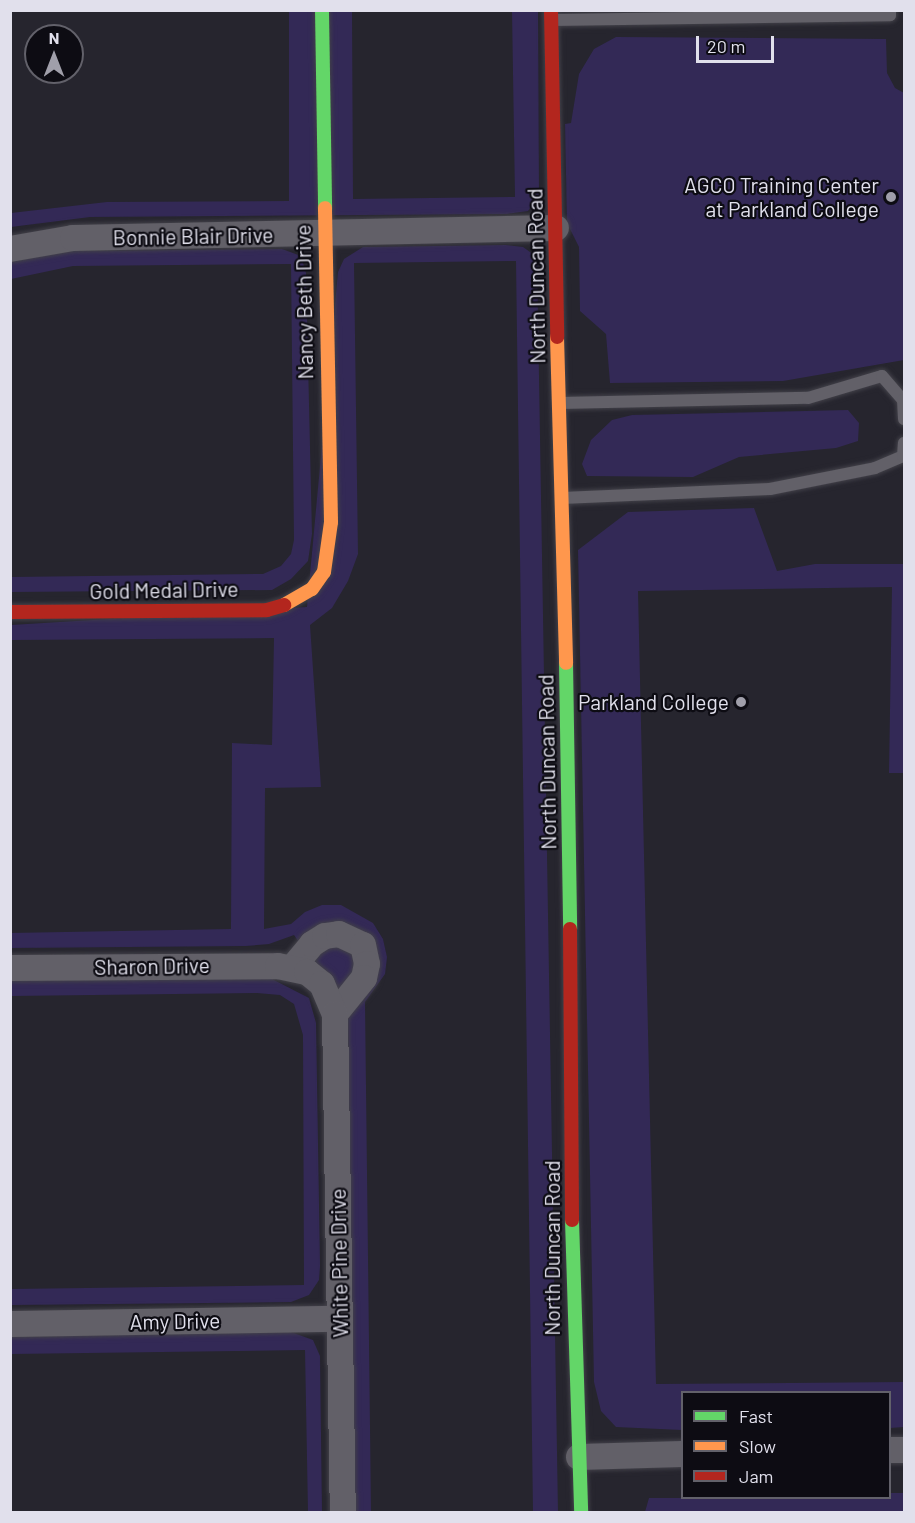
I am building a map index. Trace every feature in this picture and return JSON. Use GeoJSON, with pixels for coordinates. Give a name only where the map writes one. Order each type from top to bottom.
{"type":"FeatureCollection","features":[{"type":"Feature","properties":{"kind":"street","name":"Nancy Beth Drive"},"geometry":{"type":"LineString","coordinates":[[312,589],[324,572],[330,542],[323,234],[322,10]]}},
{"type":"Feature","properties":{"kind":"street","name":"North Duncan Road"},"geometry":{"type":"LineString","coordinates":[[551,15],[560,498],[569,735],[573,1335],[581,1512]]}},
{"type":"Feature","properties":{"kind":"street","name":"Bonnie Blair Drive"},"geometry":{"type":"LineString","coordinates":[[10,249],[73,238],[556,228]]}},
{"type":"Feature","properties":{"kind":"street","name":"Gold Medal Drive"},"geometry":{"type":"LineString","coordinates":[[10,612],[267,610],[294,602],[312,589]]}},
{"type":"Feature","properties":{"kind":"street"},"geometry":{"type":"LineString","coordinates":[[293,967],[325,936],[339,934],[355,939],[366,952],[364,978],[335,1014]]}},
{"type":"Feature","properties":{"kind":"street","name":"Sharon Drive"},"geometry":{"type":"LineString","coordinates":[[10,968],[293,967]]}},
{"type":"Feature","properties":{"kind":"street","name":"White Pine Drive"},"geometry":{"type":"LineString","coordinates":[[293,967],[322,984],[335,1014],[343,1512]]}},
{"type":"Feature","properties":{"kind":"street","name":"Amy Drive"},"geometry":{"type":"LineString","coordinates":[[10,1324],[340,1319]]}},
{"type":"Feature","properties":{"kind":"street"},"geometry":{"type":"LineString","coordinates":[[579,1457],[681,1454]]}},
{"type":"Feature","properties":{"kind":"lane"},"geometry":{"type":"LineString","coordinates":[[551,15],[890,15],[890,10]]}},
{"type":"Feature","properties":{"kind":"lane"},"geometry":{"type":"LineString","coordinates":[[559,403],[808,398],[882,376],[903,400],[904,419]]}},
{"type":"Feature","properties":{"kind":"lane"},"geometry":{"type":"LineString","coordinates":[[560,498],[770,489],[875,468],[903,456],[904,443]]}},
{"type":"Feature","properties":{"kind":"shaded area"},"geometry":{"type":"Polygon","coordinates":[[[289,11],[352,11],[353,199],[515,197],[512,11],[538,11],[539,196],[528,211],[507,214],[90,217],[11,227],[11,213],[107,202],[289,201],[289,11]]]}},
{"type":"Feature","properties":{"kind":"shaded area"},"geometry":{"type":"Polygon","coordinates":[[[616,37],[886,39],[887,73],[895,88],[904,93],[904,360],[783,381],[610,383],[606,334],[580,311],[579,247],[567,223],[565,124],[571,123],[579,74],[594,49],[616,37]]]}},
{"type":"Feature","properties":{"kind":"shaded area"},"geometry":{"type":"Polygon","coordinates":[[[506,245],[523,247],[537,257],[558,1512],[533,1512],[516,261],[354,263],[358,554],[348,581],[332,608],[310,625],[321,787],[265,788],[264,929],[291,924],[305,912],[322,905],[341,905],[373,923],[383,939],[387,957],[385,974],[365,1002],[371,1512],[355,1512],[348,1015],[294,935],[269,944],[246,946],[11,948],[10,933],[231,929],[232,743],[272,745],[274,638],[11,640],[11,625],[307,607],[338,272],[344,259],[363,247],[506,245]]]}},
{"type":"Feature","properties":{"kind":"shaded area"},"geometry":{"type":"Polygon","coordinates":[[[282,249],[301,256],[306,273],[312,534],[308,561],[291,579],[272,590],[10,592],[11,577],[263,574],[281,566],[291,554],[294,540],[291,264],[73,266],[11,279],[11,262],[68,251],[282,249]]]}},
{"type":"Feature","properties":{"kind":"shaded area"},"geometry":{"type":"Polygon","coordinates":[[[848,410],[859,423],[858,441],[836,448],[739,457],[693,477],[587,476],[582,464],[591,440],[612,420],[632,415],[848,410]]]}},
{"type":"Feature","properties":{"kind":"shaded area"},"geometry":{"type":"Polygon","coordinates":[[[754,508],[777,571],[815,564],[904,564],[904,773],[889,773],[892,587],[638,591],[656,1384],[904,1382],[904,1427],[891,1428],[891,1391],[681,1391],[681,1430],[616,1427],[601,1411],[594,1382],[578,550],[628,512],[754,508]]]}},
{"type":"Feature","properties":{"kind":"shaded area"},"geometry":{"type":"Polygon","coordinates":[[[268,977],[309,998],[316,1023],[320,1266],[319,1280],[309,1295],[291,1302],[11,1305],[11,1289],[304,1285],[303,1035],[294,1004],[280,995],[257,993],[11,996],[10,981],[268,977]]]}},
{"type":"Feature","properties":{"kind":"shaded area"},"geometry":{"type":"Polygon","coordinates":[[[291,1332],[313,1340],[320,1356],[322,1512],[308,1512],[305,1350],[11,1354],[10,1337],[291,1332]]]}},
{"type":"Feature","properties":{"kind":"shaded area"},"geometry":{"type":"Polygon","coordinates":[[[891,1493],[904,1493],[904,1512],[645,1512],[649,1498],[891,1499],[891,1493]]]}},
{"type":"Feature","properties":{"kind":"traffic: fast"},"geometry":{"type":"LineString","coordinates":[[322,10],[325,208]]}},
{"type":"Feature","properties":{"kind":"traffic: fast"},"geometry":{"type":"LineString","coordinates":[[566,663],[570,929]]}},
{"type":"Feature","properties":{"kind":"traffic: fast"},"geometry":{"type":"LineString","coordinates":[[572,1220],[581,1512]]}},
{"type":"Feature","properties":{"kind":"traffic: slow"},"geometry":{"type":"LineString","coordinates":[[284,605],[312,589],[324,572],[331,522],[325,208]]}},
{"type":"Feature","properties":{"kind":"traffic: slow"},"geometry":{"type":"LineString","coordinates":[[557,337],[566,663]]}},
{"type":"Feature","properties":{"kind":"traffic: jam"},"geometry":{"type":"LineString","coordinates":[[551,10],[557,337]]}},
{"type":"Feature","properties":{"kind":"traffic: jam"},"geometry":{"type":"LineString","coordinates":[[10,612],[267,610],[284,605]]}},
{"type":"Feature","properties":{"kind":"traffic: jam"},"geometry":{"type":"LineString","coordinates":[[570,929],[572,1220]]}},
{"type":"Feature","properties":{"kind":"place","name":"AGCO Training Center at Parkland College"},"geometry":{"type":"Point","coordinates":[891,197]}},
{"type":"Feature","properties":{"kind":"place","name":"Parkland College"},"geometry":{"type":"Point","coordinates":[741,702]}}]}
